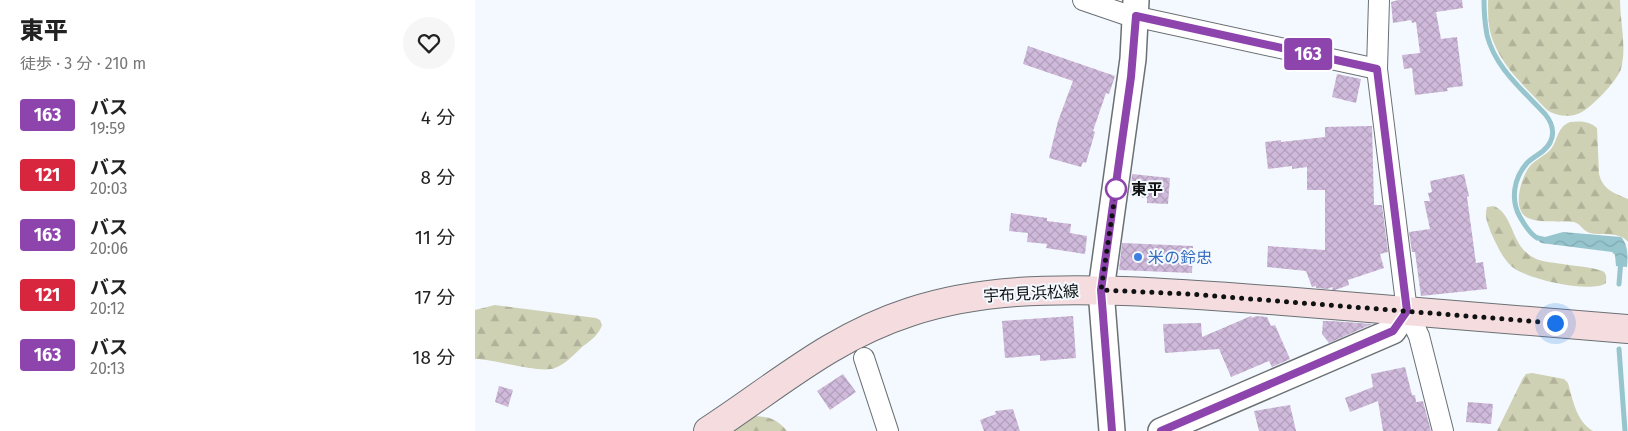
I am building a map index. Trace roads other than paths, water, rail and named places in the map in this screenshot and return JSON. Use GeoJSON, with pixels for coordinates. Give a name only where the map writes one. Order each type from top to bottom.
{"type":"FeatureCollection","features":[{"type":"Feature","properties":{"kind":"main road","name":"宇布見浜松線"},"geometry":{"type":"LineString","coordinates":[[708,431],[824,350],[852,335],[889,319],[934,304],[981,295],[1029,291],[1101,290],[1189,294],[1628,329]]}},
{"type":"Feature","properties":{"kind":"street"},"geometry":{"type":"LineString","coordinates":[[1083,0],[1136,8],[1377,69]]}},
{"type":"Feature","properties":{"kind":"street"},"geometry":{"type":"LineString","coordinates":[[1379,0],[1377,69],[1407,311],[1419,336],[1443,431]]}},
{"type":"Feature","properties":{"kind":"street"},"geometry":{"type":"LineString","coordinates":[[1112,431],[1101,290],[1131,77],[1136,8]]}},
{"type":"Feature","properties":{"kind":"street"},"geometry":{"type":"LineString","coordinates":[[1161,431],[1393,331],[1407,311]]}},
{"type":"Feature","properties":{"kind":"street"},"geometry":{"type":"LineString","coordinates":[[864,358],[889,431]]}},
{"type":"Feature","properties":{"kind":"water"},"geometry":{"type":"Polygon","coordinates":[[[1563,232],[1621,237],[1626,247],[1627,267],[1616,266],[1615,255],[1612,252],[1541,243],[1532,234],[1545,237],[1563,232]]]}},
{"type":"Feature","properties":{"kind":"waterway"},"geometry":{"type":"LineString","coordinates":[[1484,0],[1487,35],[1496,58],[1551,123],[1553,133],[1550,142],[1543,151],[1527,163],[1516,182],[1514,196],[1520,217],[1537,238]]}},
{"type":"Feature","properties":{"kind":"waterway"},"geometry":{"type":"LineString","coordinates":[[1619,284],[1621,259]]}},
{"type":"Feature","properties":{"kind":"waterway"},"geometry":{"type":"LineString","coordinates":[[1619,349],[1625,431]]}},
{"type":"Feature","properties":{"kind":"place","name":"東平"},"geometry":{"type":"Point","coordinates":[1116,189]}},
{"type":"Feature","properties":{"kind":"place","name":"米の鈴忠"},"geometry":{"type":"Point","coordinates":[1138,257]}}]}
